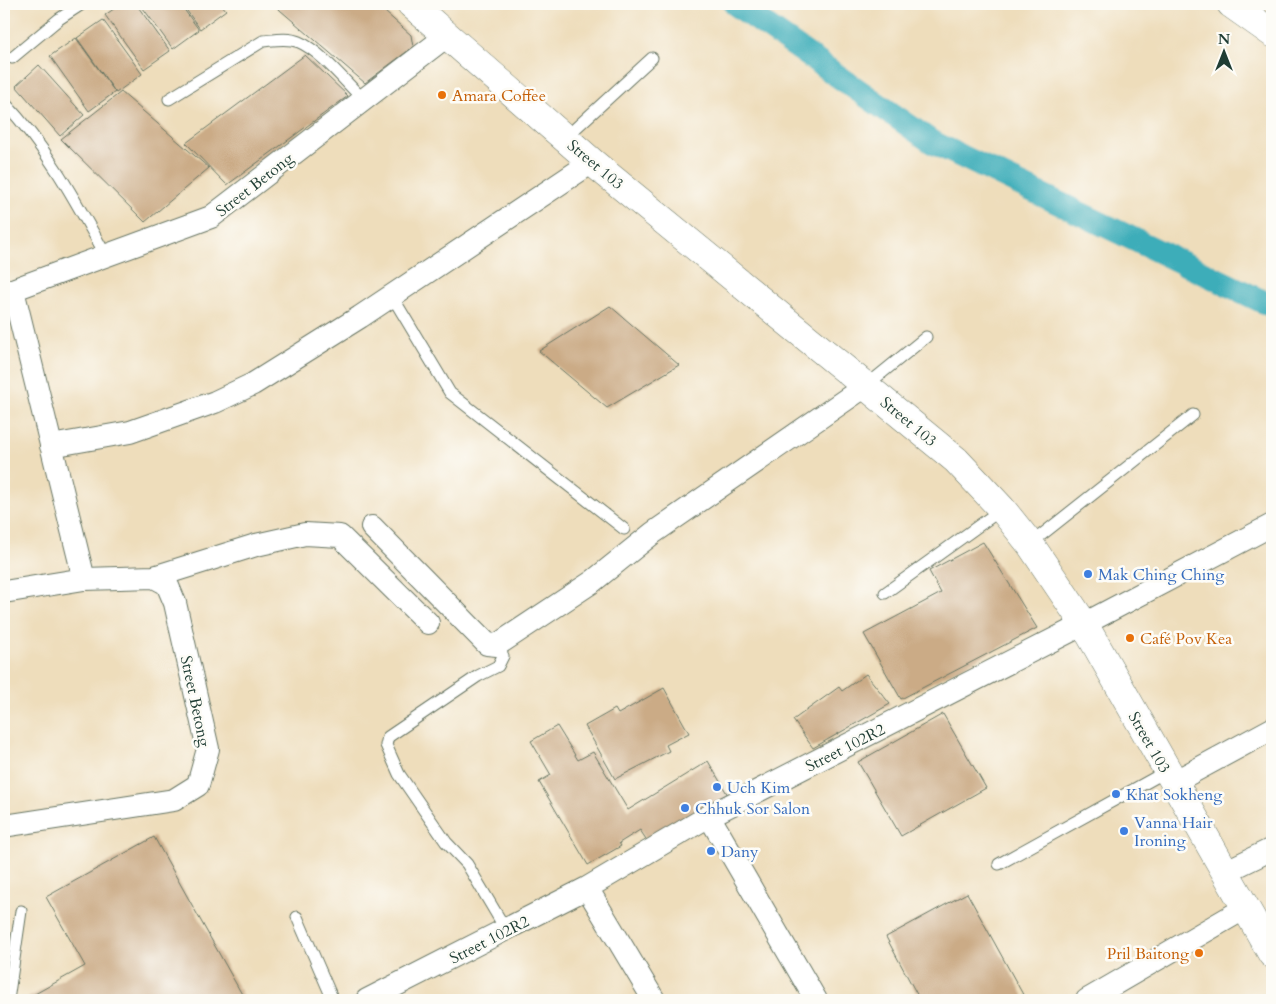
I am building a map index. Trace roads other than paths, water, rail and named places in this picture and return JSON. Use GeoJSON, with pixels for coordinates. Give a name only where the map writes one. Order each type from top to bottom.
{"type":"FeatureCollection","features":[{"type":"Feature","properties":{"kind":"street","name":"Street 103"},"geometry":{"type":"LineString","coordinates":[[411,4],[592,162],[867,385],[956,460],[1002,509],[1030,544],[1084,624],[1170,777],[1227,871],[1272,954]]}},
{"type":"Feature","properties":{"kind":"street"},"geometry":{"type":"LineString","coordinates":[[1231,4],[1272,32]]}},
{"type":"Feature","properties":{"kind":"street","name":"Street Betong"},"geometry":{"type":"LineString","coordinates":[[8,291],[105,254],[211,217],[448,35]]}},
{"type":"Feature","properties":{"kind":"street"},"geometry":{"type":"LineString","coordinates":[[51,446],[130,432],[215,402],[253,384],[392,296],[592,162]]}},
{"type":"Feature","properties":{"kind":"street"},"geometry":{"type":"LineString","coordinates":[[8,291],[51,446],[84,579]]}},
{"type":"Feature","properties":{"kind":"street"},"geometry":{"type":"LineString","coordinates":[[372,527],[487,644],[496,645],[592,582],[653,533],[867,385]]}},
{"type":"Feature","properties":{"kind":"street","name":"Street 102R2"},"geometry":{"type":"LineString","coordinates":[[368,1000],[586,888],[709,816],[1084,624],[1272,525]]}},
{"type":"Feature","properties":{"kind":"street"},"geometry":{"type":"LineString","coordinates":[[4,592],[84,579],[154,577],[256,545],[305,534],[340,536],[428,623]]}},
{"type":"Feature","properties":{"kind":"street","name":"Street Betong"},"geometry":{"type":"LineString","coordinates":[[4,826],[174,800],[198,785],[208,749],[175,603],[167,584],[154,577]]}},
{"type":"Feature","properties":{"kind":"street"},"geometry":{"type":"LineString","coordinates":[[1170,777],[1272,729]]}},
{"type":"Feature","properties":{"kind":"street"},"geometry":{"type":"LineString","coordinates":[[709,816],[816,1000]]}},
{"type":"Feature","properties":{"kind":"street"},"geometry":{"type":"LineString","coordinates":[[1227,871],[1272,849]]}},
{"type":"Feature","properties":{"kind":"street"},"geometry":{"type":"LineString","coordinates":[[586,888],[654,1000]]}},
{"type":"Feature","properties":{"kind":"street"},"geometry":{"type":"LineString","coordinates":[[1087,1000],[1247,907]]}},
{"type":"Feature","properties":{"kind":"lane"},"geometry":{"type":"LineString","coordinates":[[12,58],[59,19],[82,4]]}},
{"type":"Feature","properties":{"kind":"lane"},"geometry":{"type":"LineString","coordinates":[[169,99],[264,41],[279,39],[298,41],[317,54],[364,100]]}},
{"type":"Feature","properties":{"kind":"lane"},"geometry":{"type":"LineString","coordinates":[[565,138],[652,58]]}},
{"type":"Feature","properties":{"kind":"lane"},"geometry":{"type":"LineString","coordinates":[[4,102],[26,126],[61,174],[105,254]]}},
{"type":"Feature","properties":{"kind":"lane"},"geometry":{"type":"LineString","coordinates":[[392,296],[450,393],[624,529]]}},
{"type":"Feature","properties":{"kind":"lane"},"geometry":{"type":"LineString","coordinates":[[867,385],[926,337]]}},
{"type":"Feature","properties":{"kind":"lane"},"geometry":{"type":"LineString","coordinates":[[1030,544],[1193,415]]}},
{"type":"Feature","properties":{"kind":"lane"},"geometry":{"type":"LineString","coordinates":[[885,592],[1002,509]]}},
{"type":"Feature","properties":{"kind":"lane"},"geometry":{"type":"LineString","coordinates":[[496,645],[503,656],[498,666],[478,676],[416,716],[388,737],[386,745],[399,774],[446,842],[467,864],[506,930]]}},
{"type":"Feature","properties":{"kind":"lane"},"geometry":{"type":"LineString","coordinates":[[999,864],[1170,777]]}},
{"type":"Feature","properties":{"kind":"lane"},"geometry":{"type":"LineString","coordinates":[[8,1000],[21,912]]}},
{"type":"Feature","properties":{"kind":"lane"},"geometry":{"type":"LineString","coordinates":[[297,917],[333,1000]]}},
{"type":"Feature","properties":{"kind":"waterway"},"geometry":{"type":"LineString","coordinates":[[735,4],[932,142],[1272,306]]}},
{"type":"Feature","properties":{"kind":"place","name":"Amara Coffee"},"geometry":{"type":"Point","coordinates":[442,95]}},
{"type":"Feature","properties":{"kind":"place","name":"Mak Ching Ching"},"geometry":{"type":"Point","coordinates":[1088,574]}},
{"type":"Feature","properties":{"kind":"place","name":"Café Pov Kea"},"geometry":{"type":"Point","coordinates":[1130,638]}},
{"type":"Feature","properties":{"kind":"place","name":"Uch Kim"},"geometry":{"type":"Point","coordinates":[717,787]}},
{"type":"Feature","properties":{"kind":"place","name":"Khat Sokheng"},"geometry":{"type":"Point","coordinates":[1116,794]}},
{"type":"Feature","properties":{"kind":"place","name":"Chhuk Sor Salon"},"geometry":{"type":"Point","coordinates":[685,808]}},
{"type":"Feature","properties":{"kind":"place","name":"Vanna Hair Ironing"},"geometry":{"type":"Point","coordinates":[1124,831]}},
{"type":"Feature","properties":{"kind":"place","name":"Dany"},"geometry":{"type":"Point","coordinates":[711,851]}},
{"type":"Feature","properties":{"kind":"place","name":"Pril Baitong"},"geometry":{"type":"Point","coordinates":[1199,953]}}]}
